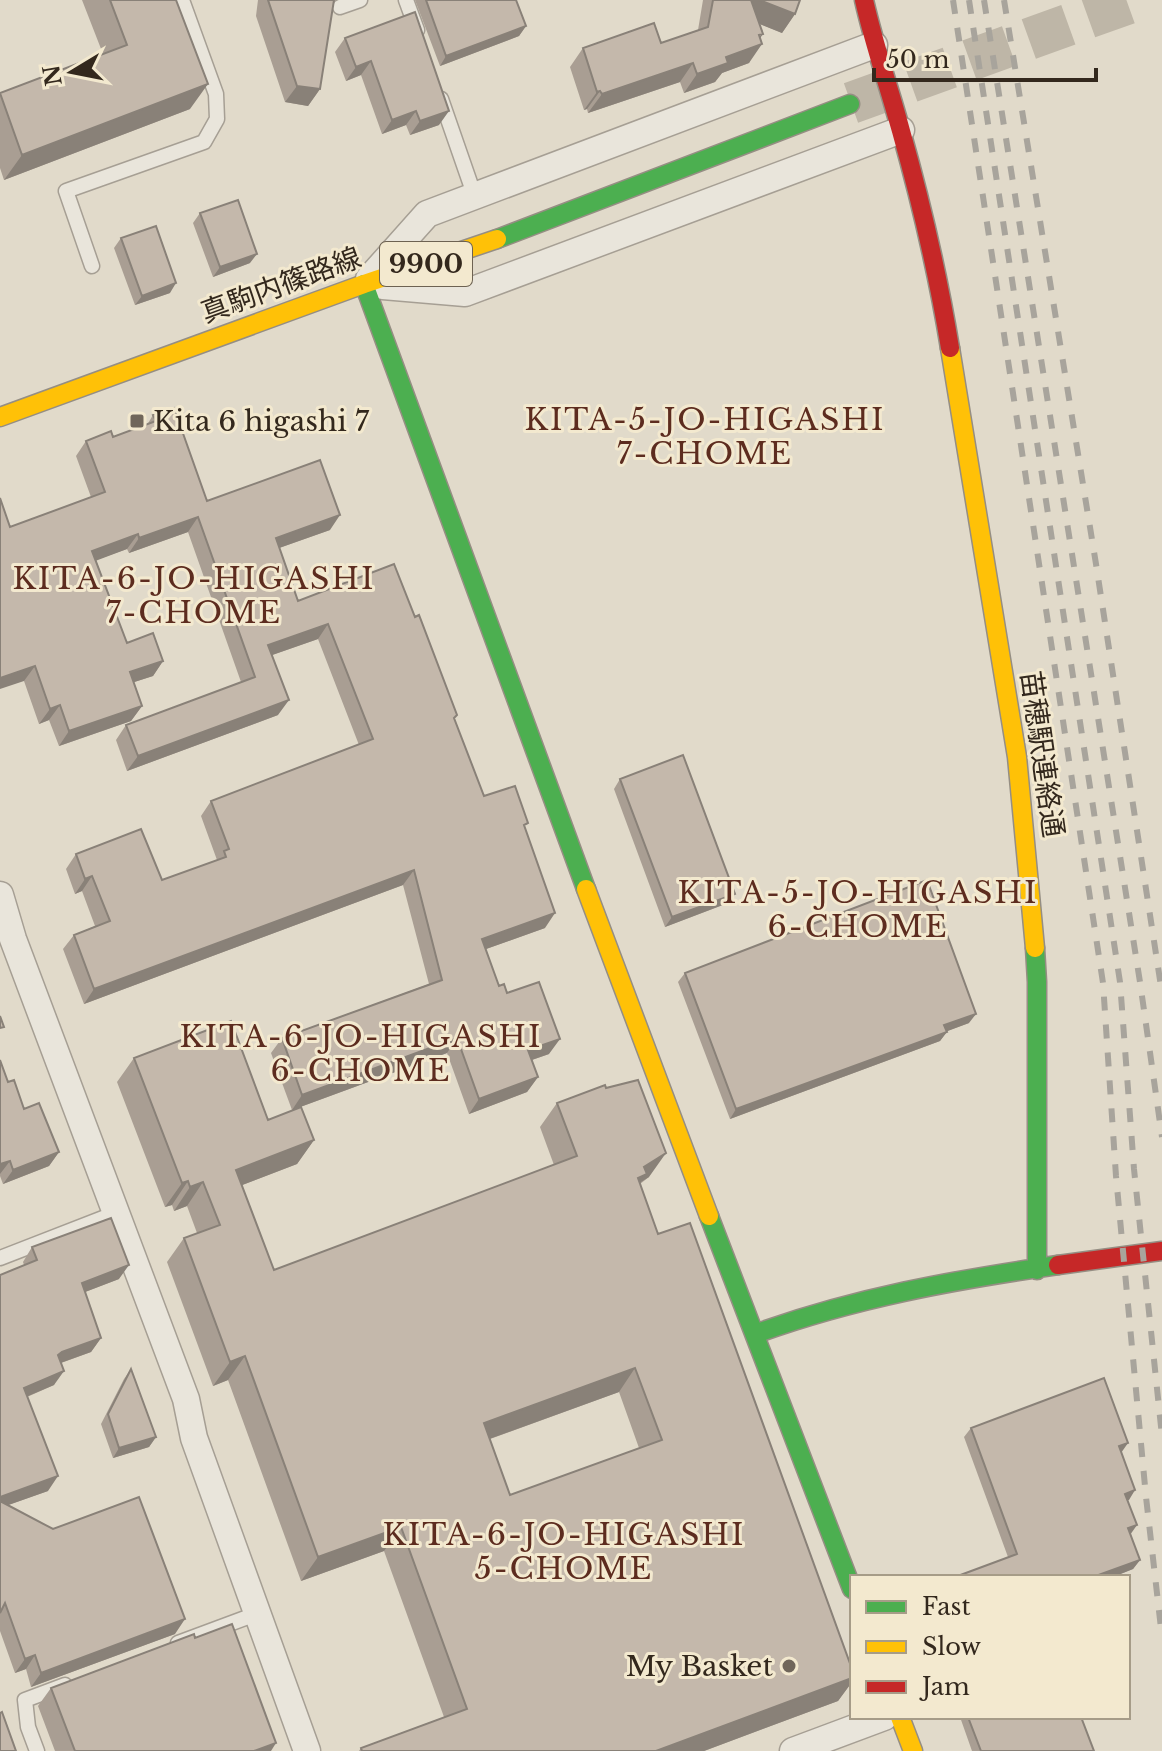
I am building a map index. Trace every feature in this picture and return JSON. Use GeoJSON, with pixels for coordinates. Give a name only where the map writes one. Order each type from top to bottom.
{"type":"FeatureCollection","features":[{"type":"Feature","properties":{"kind":"street"},"geometry":{"type":"LineString","coordinates":[[364,284],[427,214],[874,45],[864,0]]}},
{"type":"Feature","properties":{"kind":"street","name":"苗穂駅連絡通"},"geometry":{"type":"LineString","coordinates":[[874,45],[901,130],[944,309],[1017,757],[1037,982],[1037,1270]]}},
{"type":"Feature","properties":{"kind":"street","name":"真駒内篠路線"},"geometry":{"type":"LineString","coordinates":[[0,417],[364,284],[456,255],[850,104]]}},
{"type":"Feature","properties":{"kind":"street"},"geometry":{"type":"LineString","coordinates":[[364,284],[465,293],[901,130]]}},
{"type":"Feature","properties":{"kind":"street"},"geometry":{"type":"LineString","coordinates":[[364,284],[633,1018],[850,1584]]}},
{"type":"Feature","properties":{"kind":"street"},"geometry":{"type":"LineString","coordinates":[[0,895],[7,941],[116,1213],[186,1399],[194,1438],[307,1751]]}},
{"type":"Feature","properties":{"kind":"street"},"geometry":{"type":"LineString","coordinates":[[755,1334],[797,1317],[943,1281],[1162,1251]]}},
{"type":"Feature","properties":{"kind":"street"},"geometry":{"type":"LineString","coordinates":[[793,1751],[879,1719]]}},
{"type":"Feature","properties":{"kind":"street"},"geometry":{"type":"LineString","coordinates":[[901,1719],[913,1751]]}},
{"type":"Feature","properties":{"kind":"lane"},"geometry":{"type":"LineString","coordinates":[[92,266],[66,191],[204,142],[217,119],[216,94],[182,0]]}},
{"type":"Feature","properties":{"kind":"lane"},"geometry":{"type":"LineString","coordinates":[[340,7],[360,0]]}},
{"type":"Feature","properties":{"kind":"lane"},"geometry":{"type":"LineString","coordinates":[[406,0],[421,43]]}},
{"type":"Feature","properties":{"kind":"lane"},"geometry":{"type":"LineString","coordinates":[[436,86],[475,197]]}},
{"type":"Feature","properties":{"kind":"lane"},"geometry":{"type":"LineString","coordinates":[[0,1258],[116,1213]]}},
{"type":"Feature","properties":{"kind":"lane"},"geometry":{"type":"LineString","coordinates":[[169,1646],[256,1614]]}},
{"type":"Feature","properties":{"kind":"lane"},"geometry":{"type":"LineString","coordinates":[[37,1751],[28,1727],[25,1700],[83,1678]]}},
{"type":"Feature","properties":{"kind":"building"},"geometry":{"type":"Polygon","coordinates":[[[110,0],[176,0],[208,84],[22,155],[0,93],[127,45],[110,0]]]}},
{"type":"Feature","properties":{"kind":"building"},"geometry":{"type":"Polygon","coordinates":[[[268,0],[334,0],[320,89],[297,86],[268,0]]]}},
{"type":"Feature","properties":{"kind":"building"},"geometry":{"type":"Polygon","coordinates":[[[426,0],[516,0],[526,26],[446,56],[426,0]]]}},
{"type":"Feature","properties":{"kind":"building"},"geometry":{"type":"Polygon","coordinates":[[[713,0],[751,0],[763,34],[759,35],[762,44],[726,57],[728,63],[697,74],[693,63],[602,94],[597,92],[583,48],[654,23],[661,43],[708,27],[713,0]]]}},
{"type":"Feature","properties":{"kind":"building"},"geometry":{"type":"Polygon","coordinates":[[[759,0],[800,0],[795,14],[759,0]]]}},
{"type":"Feature","properties":{"kind":"building"},"geometry":{"type":"Polygon","coordinates":[[[415,12],[449,111],[420,121],[416,111],[392,120],[371,61],[356,67],[345,38],[415,12]]]}},
{"type":"Feature","properties":{"kind":"building"},"geometry":{"type":"Polygon","coordinates":[[[238,200],[257,254],[220,267],[200,213],[238,200]]]}},
{"type":"Feature","properties":{"kind":"building"},"geometry":{"type":"Polygon","coordinates":[[[156,226],[176,283],[142,296],[121,238],[156,226]]]}},
{"type":"Feature","properties":{"kind":"building"},"geometry":{"type":"Polygon","coordinates":[[[174,408],[207,501],[320,460],[340,515],[276,538],[298,601],[394,564],[415,617],[419,615],[484,796],[515,786],[528,823],[524,825],[555,913],[482,939],[499,986],[504,984],[507,993],[539,982],[560,1039],[528,1050],[538,1077],[479,1099],[457,1038],[302,1095],[282,1038],[442,980],[414,870],[94,989],[74,935],[110,921],[92,876],[85,879],[76,854],[141,829],[162,880],[226,857],[224,851],[229,849],[211,801],[373,739],[328,624],[268,645],[289,700],[138,756],[126,725],[255,677],[198,517],[92,551],[127,643],[153,633],[163,661],[130,672],[142,706],[69,731],[60,705],[50,709],[35,666],[0,678],[0,498],[10,527],[105,492],[86,441],[111,431],[113,437],[156,421],[153,415],[174,408]]]}},
{"type":"Feature","properties":{"kind":"building"},"geometry":{"type":"Polygon","coordinates":[[[683,755],[735,894],[672,917],[620,779],[683,755]]]}},
{"type":"Feature","properties":{"kind":"building"},"geometry":{"type":"Polygon","coordinates":[[[927,880],[976,1014],[944,1025],[947,1032],[736,1109],[685,973],[927,880]]]}},
{"type":"Feature","properties":{"kind":"building"},"geometry":{"type":"Polygon","coordinates":[[[231,1021],[268,1120],[301,1107],[314,1140],[236,1170],[274,1270],[577,1156],[557,1103],[605,1085],[606,1088],[638,1080],[666,1153],[644,1167],[647,1174],[638,1178],[658,1234],[690,1223],[850,1663],[850,1679],[656,1751],[362,1751],[361,1748],[467,1709],[401,1527],[318,1557],[245,1356],[230,1362],[184,1238],[220,1225],[203,1182],[190,1187],[188,1181],[182,1183],[134,1058],[231,1021]],[[635,1368],[484,1423],[510,1495],[662,1440],[635,1368]]]}},
{"type":"Feature","properties":{"kind":"building"},"geometry":{"type":"Polygon","coordinates":[[[0,1060],[8,1082],[14,1080],[24,1109],[39,1103],[59,1152],[13,1170],[10,1161],[0,1164],[0,1060]]]}},
{"type":"Feature","properties":{"kind":"building"},"geometry":{"type":"Polygon","coordinates":[[[111,1218],[129,1265],[82,1283],[101,1338],[62,1352],[58,1355],[64,1371],[24,1388],[58,1476],[0,1497],[0,1275],[37,1260],[32,1247],[111,1218]]]}},
{"type":"Feature","properties":{"kind":"building"},"geometry":{"type":"Polygon","coordinates":[[[131,1369],[156,1437],[119,1448],[108,1414],[131,1369]]]}},
{"type":"Feature","properties":{"kind":"building"},"geometry":{"type":"Polygon","coordinates":[[[1104,1378],[1128,1443],[1119,1446],[1135,1490],[1125,1494],[1137,1525],[1128,1528],[1140,1560],[1099,1575],[960,1575],[1017,1554],[971,1428],[1104,1378]]]}},
{"type":"Feature","properties":{"kind":"building"},"geometry":{"type":"Polygon","coordinates":[[[139,1497],[185,1619],[41,1673],[35,1655],[25,1659],[5,1603],[0,1613],[0,1501],[53,1529],[139,1497]]]}},
{"type":"Feature","properties":{"kind":"building"},"geometry":{"type":"Polygon","coordinates":[[[232,1624],[276,1743],[254,1751],[75,1751],[51,1688],[194,1634],[195,1638],[232,1624]]]}},
{"type":"Feature","properties":{"kind":"building"},"geometry":{"type":"Polygon","coordinates":[[[2,1712],[16,1751],[0,1751],[2,1712]]]}},
{"type":"Feature","properties":{"kind":"building"},"geometry":{"type":"Polygon","coordinates":[[[969,1719],[1082,1719],[1094,1751],[981,1751],[969,1719]]]}},
{"type":"Feature","properties":{"kind":"tunnel"},"geometry":{"type":"LineString","coordinates":[[851,103],[1137,0]]}},
{"type":"Feature","properties":{"kind":"railway"},"geometry":{"type":"LineString","coordinates":[[953,0],[1103,983],[1116,1176],[1162,1637]]}},
{"type":"Feature","properties":{"kind":"railway"},"geometry":{"type":"LineString","coordinates":[[969,0],[1120,982],[1134,1169],[1162,1436]]}},
{"type":"Feature","properties":{"kind":"railway"},"geometry":{"type":"LineString","coordinates":[[984,0],[1162,1137]]}},
{"type":"Feature","properties":{"kind":"railway"},"geometry":{"type":"LineString","coordinates":[[1004,0],[1162,993]]}},
{"type":"Feature","properties":{"kind":"traffic: fast"},"geometry":{"type":"LineString","coordinates":[[497,239],[850,104]]}},
{"type":"Feature","properties":{"kind":"traffic: fast"},"geometry":{"type":"LineString","coordinates":[[364,284],[586,889]]}},
{"type":"Feature","properties":{"kind":"traffic: fast"},"geometry":{"type":"LineString","coordinates":[[1035,948],[1037,1270]]}},
{"type":"Feature","properties":{"kind":"traffic: fast"},"geometry":{"type":"LineString","coordinates":[[709,1216],[850,1584]]}},
{"type":"Feature","properties":{"kind":"traffic: fast"},"geometry":{"type":"LineString","coordinates":[[755,1334],[829,1310],[905,1292],[1058,1265]]}},
{"type":"Feature","properties":{"kind":"traffic: slow"},"geometry":{"type":"LineString","coordinates":[[0,417],[364,284],[497,239]]}},
{"type":"Feature","properties":{"kind":"traffic: slow"},"geometry":{"type":"LineString","coordinates":[[950,348],[1017,757],[1035,948]]}},
{"type":"Feature","properties":{"kind":"traffic: slow"},"geometry":{"type":"LineString","coordinates":[[586,889],[709,1216]]}},
{"type":"Feature","properties":{"kind":"traffic: slow"},"geometry":{"type":"LineString","coordinates":[[901,1719],[913,1751]]}},
{"type":"Feature","properties":{"kind":"traffic: jam"},"geometry":{"type":"LineString","coordinates":[[864,0],[922,212],[950,348]]}},
{"type":"Feature","properties":{"kind":"traffic: jam"},"geometry":{"type":"LineString","coordinates":[[1058,1265],[1162,1251]]}},
{"type":"Feature","properties":{"kind":"place","name":"Kita 6 higashi 7"},"geometry":{"type":"Point","coordinates":[137,421]}},
{"type":"Feature","properties":{"kind":"place","name":"My Basket"},"geometry":{"type":"Point","coordinates":[789,1666]}},
{"type":"Feature","properties":{"kind":"district","name":"KITA-5-JO-HIGASHI 7-CHOME"},"geometry":{"type":"Point","coordinates":[705,436]}},
{"type":"Feature","properties":{"kind":"district","name":"KITA-6-JO-HIGASHI 7-CHOME"},"geometry":{"type":"Point","coordinates":[194,595]}},
{"type":"Feature","properties":{"kind":"district","name":"KITA-5-JO-HIGASHI 6-CHOME"},"geometry":{"type":"Point","coordinates":[858,909]}},
{"type":"Feature","properties":{"kind":"district","name":"KITA-6-JO-HIGASHI 6-CHOME"},"geometry":{"type":"Point","coordinates":[361,1053]}},
{"type":"Feature","properties":{"kind":"district","name":"KITA-6-JO-HIGASHI 5-CHOME"},"geometry":{"type":"Point","coordinates":[564,1551]}}]}
